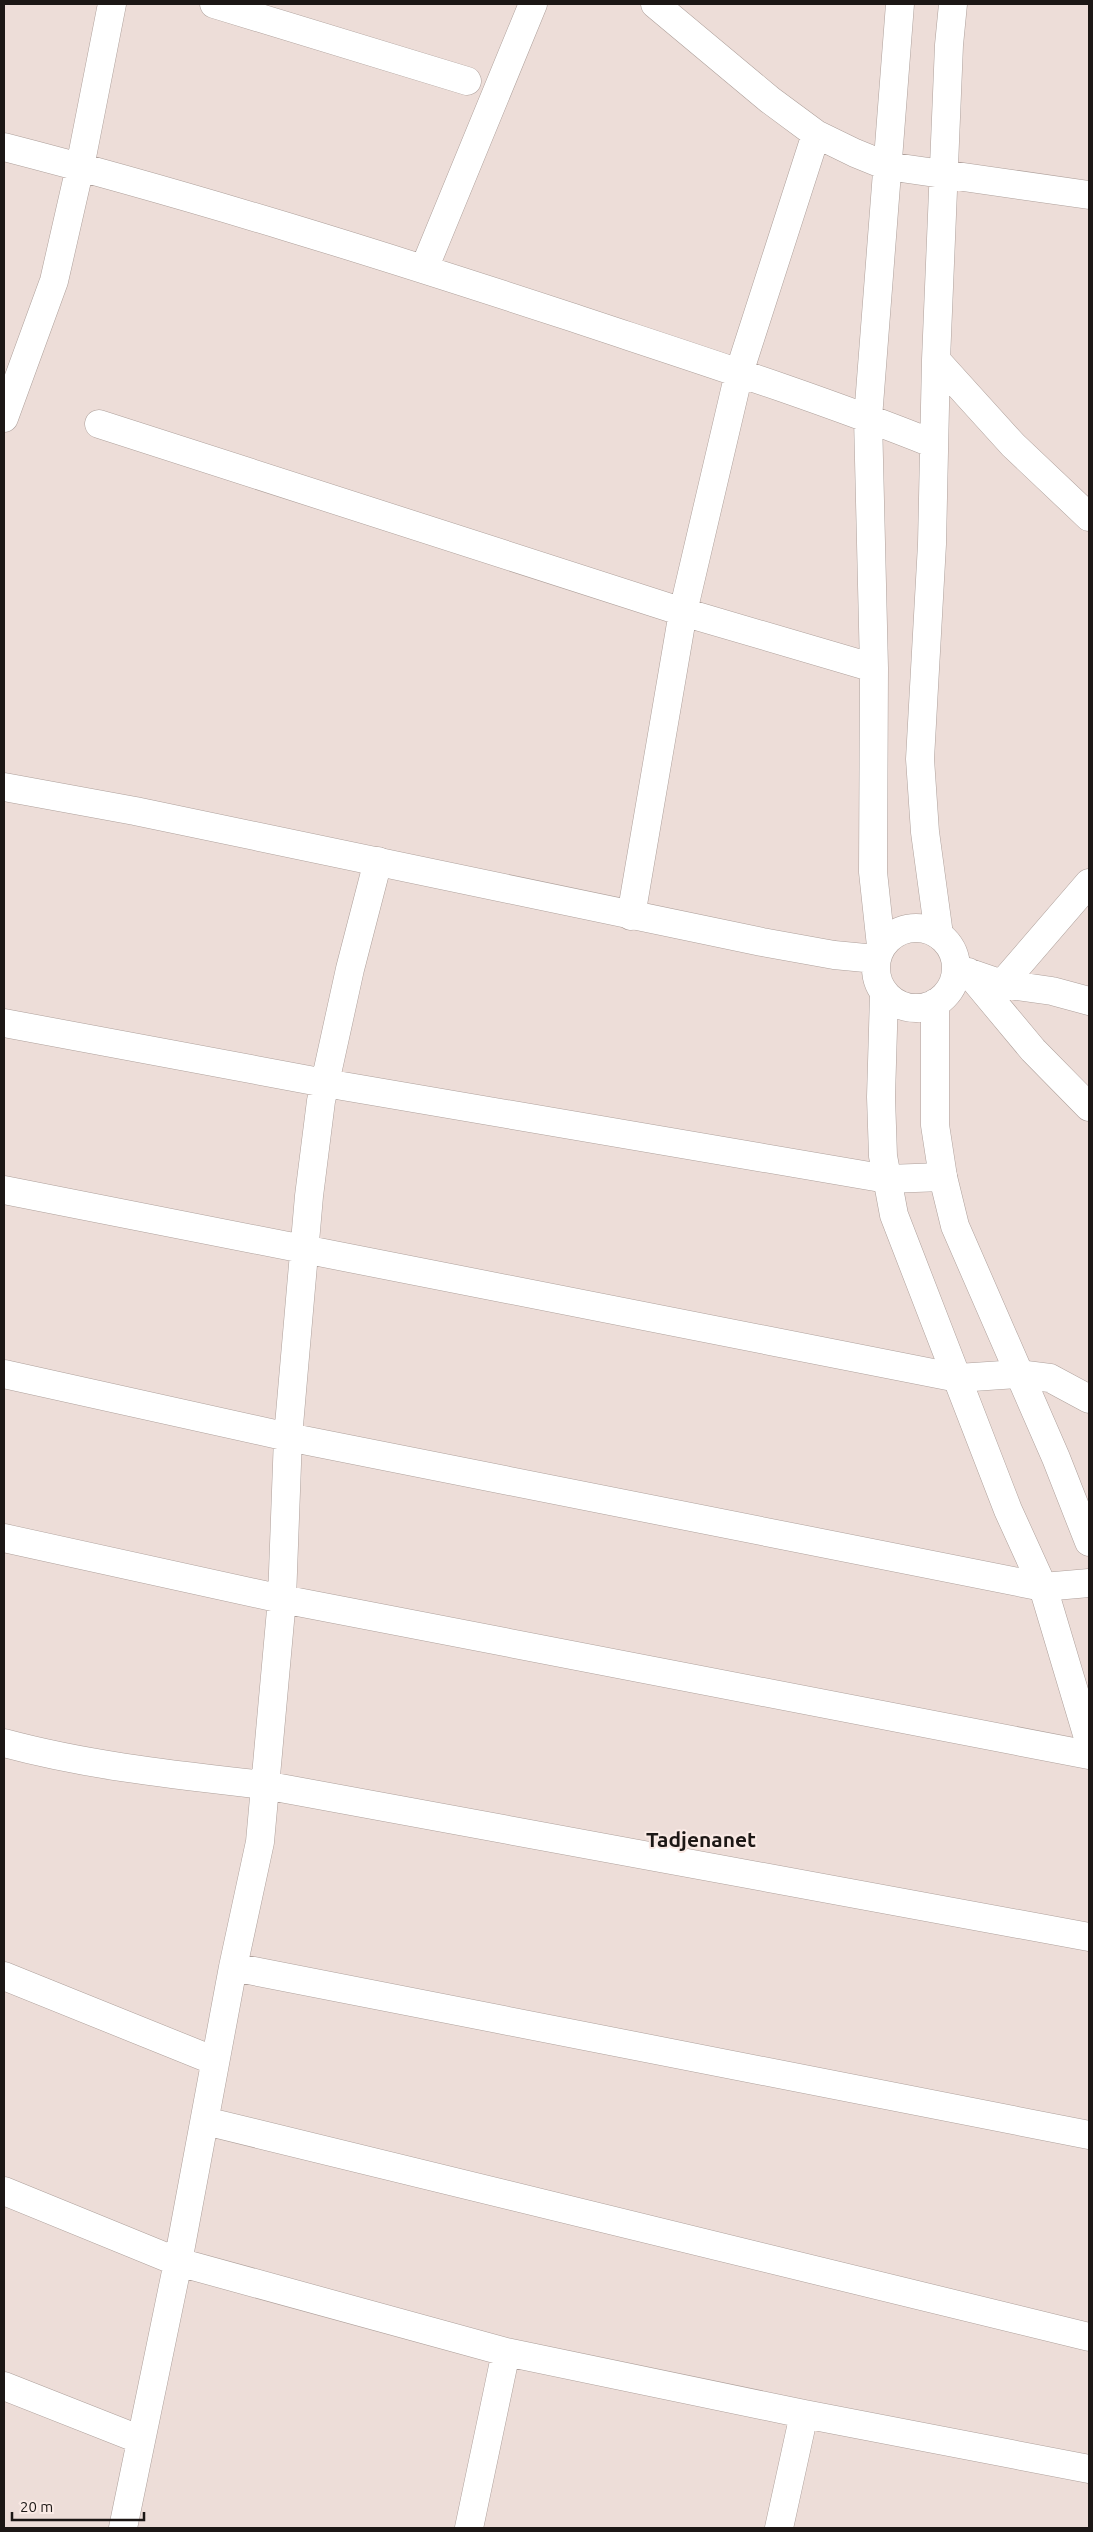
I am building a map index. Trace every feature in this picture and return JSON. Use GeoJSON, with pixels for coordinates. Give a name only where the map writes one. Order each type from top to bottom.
{"type":"FeatureCollection","features":[{"type":"Feature","properties":{"kind":"street"},"geometry":{"type":"LineString","coordinates":[[4,418],[54,281],[80,167],[112,4]]}},
{"type":"Feature","properties":{"kind":"street"},"geometry":{"type":"LineString","coordinates":[[214,4],[467,82]]}},
{"type":"Feature","properties":{"kind":"street"},"geometry":{"type":"LineString","coordinates":[[424,269],[533,4]]}},
{"type":"Feature","properties":{"kind":"street"},"geometry":{"type":"LineString","coordinates":[[656,4],[770,100],[816,134],[887,166],[1089,196]]}},
{"type":"Feature","properties":{"kind":"street"},"geometry":{"type":"LineString","coordinates":[[900,4],[868,418],[874,668],[873,872],[879,952],[875,972],[884,995],[881,1097],[883,1156],[894,1216],[1008,1510],[1042,1587],[1089,1741]]}},
{"type":"Feature","properties":{"kind":"street"},"geometry":{"type":"LineString","coordinates":[[938,935],[925,832],[920,759],[932,544],[936,360],[949,45],[953,4]]}},
{"type":"Feature","properties":{"kind":"street"},"geometry":{"type":"LineString","coordinates":[[631,916],[683,612],[739,373],[816,134]]}},
{"type":"Feature","properties":{"kind":"street"},"geometry":{"type":"LineString","coordinates":[[4,147],[80,167],[424,269],[739,373],[868,418],[934,444]]}},
{"type":"Feature","properties":{"kind":"street"},"geometry":{"type":"LineString","coordinates":[[936,360],[1013,445],[1089,517]]}},
{"type":"Feature","properties":{"kind":"street"},"geometry":{"type":"LineString","coordinates":[[99,424],[683,612],[874,668]]}},
{"type":"Feature","properties":{"kind":"street"},"geometry":{"type":"LineString","coordinates":[[4,788],[135,811],[631,916],[834,955],[879,952]]}},
{"type":"Feature","properties":{"kind":"street"},"geometry":{"type":"LineString","coordinates":[[123,2528],[178,2262],[233,1967],[260,1842],[282,1599],[288,1437],[304,1248],[321,1101],[350,969],[378,862]]}},
{"type":"Feature","properties":{"kind":"street"},"geometry":{"type":"LineString","coordinates":[[1002,984],[1089,883]]}},
{"type":"Feature","properties":{"kind":"street"},"geometry":{"type":"LineString","coordinates":[[879,952],[890,936],[902,930],[927,929],[938,935],[953,952],[962,971],[1033,1050],[1089,1107]]}},
{"type":"Feature","properties":{"kind":"street"},"geometry":{"type":"LineString","coordinates":[[962,971],[1002,984],[1052,992],[1089,1001]]}},
{"type":"Feature","properties":{"kind":"street"},"geometry":{"type":"LineString","coordinates":[[884,995],[896,1004],[910,1008],[923,1008],[935,1003],[946,995],[962,971]]}},
{"type":"Feature","properties":{"kind":"street"},"geometry":{"type":"LineString","coordinates":[[935,1003],[935,1125],[943,1177],[955,1226],[1089,1542]]}},
{"type":"Feature","properties":{"kind":"street"},"geometry":{"type":"LineString","coordinates":[[4,1023],[325,1083],[888,1179],[943,1177]]}},
{"type":"Feature","properties":{"kind":"street"},"geometry":{"type":"LineString","coordinates":[[4,1190],[958,1378],[1018,1374],[1050,1378],[1089,1399]]}},
{"type":"Feature","properties":{"kind":"street"},"geometry":{"type":"LineString","coordinates":[[4,1374],[288,1437],[1042,1587],[1089,1582]]}},
{"type":"Feature","properties":{"kind":"street"},"geometry":{"type":"LineString","coordinates":[[4,1538],[282,1599],[1089,1754]]}},
{"type":"Feature","properties":{"kind":"street"},"geometry":{"type":"LineString","coordinates":[[4,1743],[42,1753],[142,1771],[264,1785],[1089,1937]]}},
{"type":"Feature","properties":{"kind":"street"},"geometry":{"type":"LineString","coordinates":[[233,1967],[1089,2135]]}},
{"type":"Feature","properties":{"kind":"street"},"geometry":{"type":"LineString","coordinates":[[4,1976],[215,2061]]}},
{"type":"Feature","properties":{"kind":"street"},"geometry":{"type":"LineString","coordinates":[[205,2121],[1089,2337]]}},
{"type":"Feature","properties":{"kind":"street"},"geometry":{"type":"LineString","coordinates":[[4,2191],[178,2262],[506,2352],[804,2414],[1089,2469]]}},
{"type":"Feature","properties":{"kind":"street"},"geometry":{"type":"LineString","coordinates":[[469,2528],[506,2352]]}},
{"type":"Feature","properties":{"kind":"street"},"geometry":{"type":"LineString","coordinates":[[4,2386],[141,2440]]}},
{"type":"Feature","properties":{"kind":"street"},"geometry":{"type":"LineString","coordinates":[[779,2528],[804,2414]]}},
{"type":"Feature","properties":{"kind":"district","name":"Tadjenanet"},"geometry":{"type":"Point","coordinates":[701,1840]}}]}
